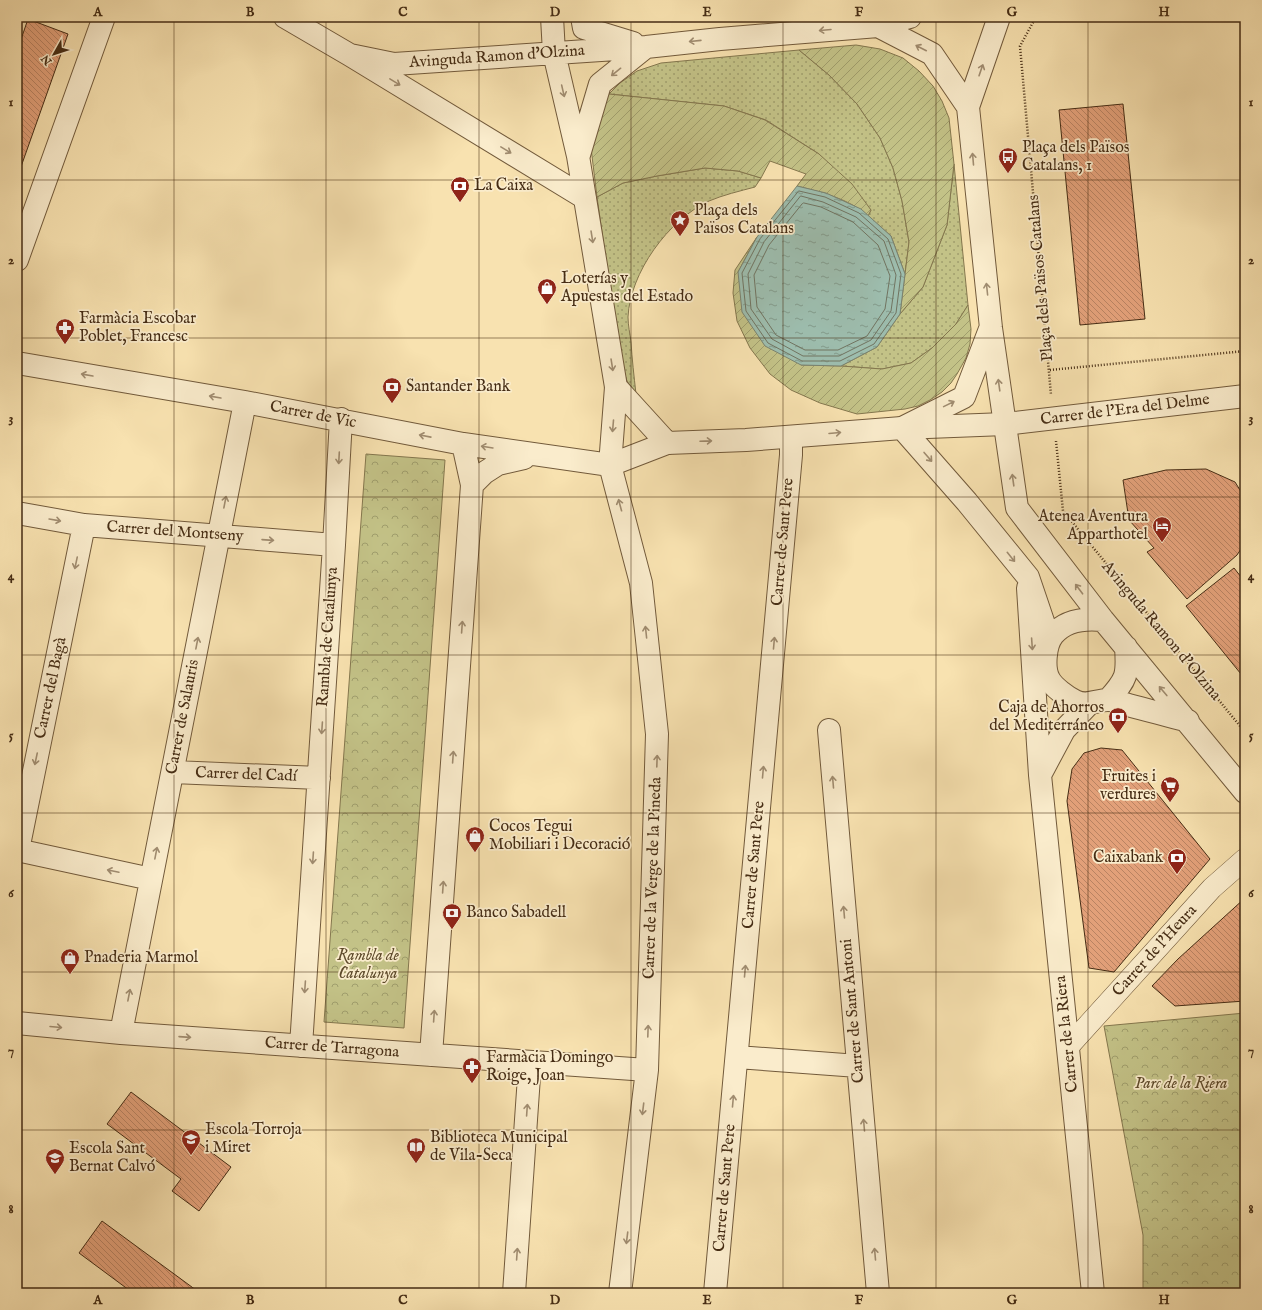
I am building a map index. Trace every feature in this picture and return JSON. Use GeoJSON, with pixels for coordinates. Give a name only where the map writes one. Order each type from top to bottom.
{"type":"FeatureCollection","features":[{"type":"Feature","properties":{"kind":"street"},"geometry":{"type":"LineString","coordinates":[[17,260],[104,17]]}},
{"type":"Feature","properties":{"kind":"street","name":"Avinguda Ramon d'Olzina"},"geometry":{"type":"LineString","coordinates":[[285,17],[585,198]]}},
{"type":"Feature","properties":{"kind":"street"},"geometry":{"type":"LineString","coordinates":[[552,17],[554,53],[578,156],[616,387],[610,465],[667,443],[902,428],[1005,424]]}},
{"type":"Feature","properties":{"kind":"street"},"geometry":{"type":"LineString","coordinates":[[582,17],[584,28],[646,47],[720,39],[878,26],[910,17]]}},
{"type":"Feature","properties":{"kind":"street"},"geometry":{"type":"LineString","coordinates":[[999,17],[968,107],[991,328],[1017,508],[1103,620],[1188,721],[1245,792]]}},
{"type":"Feature","properties":{"kind":"street"},"geometry":{"type":"LineString","coordinates":[[878,26],[932,54],[968,107]]}},
{"type":"Feature","properties":{"kind":"street"},"geometry":{"type":"LineString","coordinates":[[578,156],[600,84],[646,47]]}},
{"type":"Feature","properties":{"kind":"street","name":"Avinguda Ramon d'Olzina"},"geometry":{"type":"LineString","coordinates":[[350,55],[394,64],[646,47]]}},
{"type":"Feature","properties":{"kind":"street"},"geometry":{"type":"LineString","coordinates":[[902,428],[964,397],[991,328]]}},
{"type":"Feature","properties":{"kind":"street","name":"Carrer de Vic"},"geometry":{"type":"LineString","coordinates":[[17,363],[245,402],[463,444],[610,465]]}},
{"type":"Feature","properties":{"kind":"street"},"geometry":{"type":"LineString","coordinates":[[616,387],[667,443]]}},
{"type":"Feature","properties":{"kind":"street","name":"Carrer de l'Era del Delme"},"geometry":{"type":"LineString","coordinates":[[1005,424],[1245,396]]}},
{"type":"Feature","properties":{"kind":"street","name":"Carrer de Salauris"},"geometry":{"type":"LineString","coordinates":[[122,1033],[245,402]]}},
{"type":"Feature","properties":{"kind":"street","name":"Rambla de Catalunya"},"geometry":{"type":"LineString","coordinates":[[301,1046],[341,420]]}},
{"type":"Feature","properties":{"kind":"street"},"geometry":{"type":"LineString","coordinates":[[902,428],[967,502],[1028,577],[1050,639]]}},
{"type":"Feature","properties":{"kind":"street","name":"Carrer de Sant Pere"},"geometry":{"type":"LineString","coordinates":[[716,1293],[791,455],[791,436]]}},
{"type":"Feature","properties":{"kind":"street"},"geometry":{"type":"LineString","coordinates":[[431,1055],[472,485],[463,444]]}},
{"type":"Feature","properties":{"kind":"street"},"geometry":{"type":"LineString","coordinates":[[472,485],[484,473],[498,464],[538,455]]}},
{"type":"Feature","properties":{"kind":"street","name":"Carrer de la Verge de la Pineda"},"geometry":{"type":"LineString","coordinates":[[610,465],[641,583],[657,734],[647,1070],[620,1293]]}},
{"type":"Feature","properties":{"kind":"street","name":"Carrer del Montseny"},"geometry":{"type":"LineString","coordinates":[[17,513],[84,525],[334,545]]}},
{"type":"Feature","properties":{"kind":"street","name":"Carrer del Bagà"},"geometry":{"type":"LineString","coordinates":[[17,850],[84,525]]}},
{"type":"Feature","properties":{"kind":"street","name":"Carrer de la Riera"},"geometry":{"type":"LineString","coordinates":[[1028,577],[1040,775],[1093,1293]]}},
{"type":"Feature","properties":{"kind":"street"},"geometry":{"type":"LineString","coordinates":[[1103,620],[1087,618],[1072,622],[1056,631],[1050,639],[1046,651],[1045,664],[1049,679],[1057,689],[1075,702],[1099,702],[1188,721]]}},
{"type":"Feature","properties":{"kind":"street"},"geometry":{"type":"LineString","coordinates":[[1040,775],[1064,730],[1117,689],[1126,676],[1128,665],[1126,647]]}},
{"type":"Feature","properties":{"kind":"street","name":"Carrer de Sant Antoni"},"geometry":{"type":"LineString","coordinates":[[829,730],[878,1293]]}},
{"type":"Feature","properties":{"kind":"street","name":"Carrer del Cadí"},"geometry":{"type":"LineString","coordinates":[[172,772],[319,778]]}},
{"type":"Feature","properties":{"kind":"street"},"geometry":{"type":"LineString","coordinates":[[17,850],[151,879]]}},
{"type":"Feature","properties":{"kind":"street","name":"Carrer de l'Heura"},"geometry":{"type":"LineString","coordinates":[[1068,1047],[1212,888],[1245,859]]}},
{"type":"Feature","properties":{"kind":"street","name":"Carrer de Tarragona"},"geometry":{"type":"LineString","coordinates":[[17,1023],[122,1033],[647,1070]]}},
{"type":"Feature","properties":{"kind":"street"},"geometry":{"type":"LineString","coordinates":[[737,1057],[858,1066]]}},
{"type":"Feature","properties":{"kind":"street"},"geometry":{"type":"LineString","coordinates":[[514,1293],[530,1062]]}},
{"type":"Feature","properties":{"kind":"path","name":"Plaça dels Països Catalans"},"geometry":{"type":"LineString","coordinates":[[1036,17],[1020,46],[1050,370],[1053,418],[1063,511]]}},
{"type":"Feature","properties":{"kind":"path"},"geometry":{"type":"LineString","coordinates":[[1050,370],[1245,351]]}},
{"type":"Feature","properties":{"kind":"path","name":"Avinguda Ramon d'Olzina"},"geometry":{"type":"LineString","coordinates":[[1063,511],[1245,732]]}},
{"type":"Feature","properties":{"kind":"green space"},"geometry":{"type":"Polygon","coordinates":[[[856,45],[880,49],[903,58],[919,71],[933,86],[942,101],[949,118],[954,164],[947,225],[923,287],[900,314],[909,242],[902,201],[893,168],[880,138],[857,104],[829,75],[799,50],[856,45]]]}},
{"type":"Feature","properties":{"kind":"green space"},"geometry":{"type":"Polygon","coordinates":[[[799,50],[829,75],[857,104],[880,138],[893,168],[902,201],[909,242],[905,274],[891,236],[868,216],[871,210],[819,154],[766,120],[724,106],[609,94],[620,83],[637,71],[661,63],[799,50]]]}},
{"type":"Feature","properties":{"kind":"green space"},"geometry":{"type":"Polygon","coordinates":[[[609,94],[724,106],[765,120],[819,154],[852,184],[871,210],[868,216],[853,205],[844,201],[797,186],[806,174],[770,161],[761,178],[738,171],[705,168],[623,183],[597,197],[591,148],[599,110],[609,94]]]}},
{"type":"Feature","properties":{"kind":"green space"},"geometry":{"type":"Polygon","coordinates":[[[954,164],[968,305],[956,324],[932,348],[911,363],[882,369],[841,366],[877,347],[900,314],[923,287],[947,225],[954,164]]]}},
{"type":"Feature","properties":{"kind":"green space"},"geometry":{"type":"Polygon","coordinates":[[[705,168],[738,171],[761,178],[755,187],[709,201],[679,221],[666,234],[644,266],[630,300],[628,317],[636,394],[627,381],[621,365],[597,197],[623,183],[705,168]]]}},
{"type":"Feature","properties":{"kind":"green space"},"geometry":{"type":"Polygon","coordinates":[[[757,237],[738,272],[801,365],[882,369],[911,363],[932,348],[956,324],[968,305],[971,329],[970,344],[966,358],[951,383],[942,392],[918,406],[905,409],[857,414],[820,403],[791,390],[770,374],[750,348],[737,321],[733,293],[735,270],[757,237]]]}},
{"type":"Feature","properties":{"kind":"green space","name":"Rambla de Catalunya"},"geometry":{"type":"Polygon","coordinates":[[[366,454],[445,460],[404,1028],[324,1022],[366,454]]]}},
{"type":"Feature","properties":{"kind":"green space","name":"Parc de la Riera"},"geometry":{"type":"Polygon","coordinates":[[[1245,1013],[1245,1293],[1143,1293],[1143,1235],[1104,1026],[1245,1013]]]}},
{"type":"Feature","properties":{"kind":"water"},"geometry":{"type":"Polygon","coordinates":[[[797,186],[826,193],[861,209],[891,236],[905,274],[900,314],[877,347],[841,366],[801,365],[765,346],[742,312],[738,272],[757,237],[797,186]]]}},
{"type":"Feature","properties":{"kind":"building"},"geometry":{"type":"Polygon","coordinates":[[[28,19],[68,34],[17,178],[17,51],[28,19]]]}},
{"type":"Feature","properties":{"kind":"building"},"geometry":{"type":"Polygon","coordinates":[[[1123,104],[1145,319],[1080,325],[1059,110],[1123,104]]]}},
{"type":"Feature","properties":{"kind":"building"},"geometry":{"type":"Polygon","coordinates":[[[1206,469],[1235,482],[1245,498],[1245,543],[1237,555],[1187,599],[1147,552],[1154,548],[1129,520],[1123,480],[1166,470],[1206,469]]]}},
{"type":"Feature","properties":{"kind":"building"},"geometry":{"type":"Polygon","coordinates":[[[1234,568],[1245,582],[1245,679],[1186,606],[1234,568]]]}},
{"type":"Feature","properties":{"kind":"building"},"geometry":{"type":"Polygon","coordinates":[[[1101,748],[1122,750],[1210,859],[1114,972],[1089,968],[1067,801],[1072,769],[1084,753],[1101,748]]]}},
{"type":"Feature","properties":{"kind":"building"},"geometry":{"type":"Polygon","coordinates":[[[1245,898],[1245,1001],[1175,1006],[1152,986],[1178,959],[1245,898]]]}},
{"type":"Feature","properties":{"kind":"building"},"geometry":{"type":"Polygon","coordinates":[[[131,1092],[231,1167],[199,1211],[172,1191],[181,1179],[107,1124],[131,1092]]]}},
{"type":"Feature","properties":{"kind":"building"},"geometry":{"type":"Polygon","coordinates":[[[102,1221],[200,1293],[133,1293],[79,1253],[102,1221]]]}},
{"type":"Feature","properties":{"kind":"place","name":"Plaça dels Països Catalans, 1"},"geometry":{"type":"Point","coordinates":[1008,174]}},
{"type":"Feature","properties":{"kind":"place","name":"La Caixa"},"geometry":{"type":"Point","coordinates":[460,203]}},
{"type":"Feature","properties":{"kind":"place","name":"Plaça dels Països Catalans"},"geometry":{"type":"Point","coordinates":[680,237]}},
{"type":"Feature","properties":{"kind":"place","name":"Loterías y Apuestas del Estado"},"geometry":{"type":"Point","coordinates":[547,305]}},
{"type":"Feature","properties":{"kind":"place","name":"Farmàcia Escobar Poblet, Francesc"},"geometry":{"type":"Point","coordinates":[65,345]}},
{"type":"Feature","properties":{"kind":"place","name":"Santander Bank"},"geometry":{"type":"Point","coordinates":[392,404]}},
{"type":"Feature","properties":{"kind":"place","name":"Atenea Aventura Apparthotel"},"geometry":{"type":"Point","coordinates":[1162,543]}},
{"type":"Feature","properties":{"kind":"place","name":"Caja de Ahorros del Mediterráneo"},"geometry":{"type":"Point","coordinates":[1118,734]}},
{"type":"Feature","properties":{"kind":"place","name":"Fruites i verdures"},"geometry":{"type":"Point","coordinates":[1170,803]}},
{"type":"Feature","properties":{"kind":"place","name":"Cocos Tegui Mobiliari i Decoració"},"geometry":{"type":"Point","coordinates":[475,853]}},
{"type":"Feature","properties":{"kind":"place","name":"Caixabank"},"geometry":{"type":"Point","coordinates":[1177,875]}},
{"type":"Feature","properties":{"kind":"place","name":"Banco Sabadell"},"geometry":{"type":"Point","coordinates":[452,930]}},
{"type":"Feature","properties":{"kind":"place","name":"Pnaderia Marmol"},"geometry":{"type":"Point","coordinates":[70,975]}},
{"type":"Feature","properties":{"kind":"place","name":"Farmàcia Domingo Roige, Joan"},"geometry":{"type":"Point","coordinates":[472,1084]}},
{"type":"Feature","properties":{"kind":"place","name":"Escola Torroja i Miret"},"geometry":{"type":"Point","coordinates":[191,1156]}},
{"type":"Feature","properties":{"kind":"place","name":"Biblioteca Municipal de Vila-Seca"},"geometry":{"type":"Point","coordinates":[416,1164]}},
{"type":"Feature","properties":{"kind":"place","name":"Escola Sant Bernat Calvó"},"geometry":{"type":"Point","coordinates":[55,1175]}}]}
